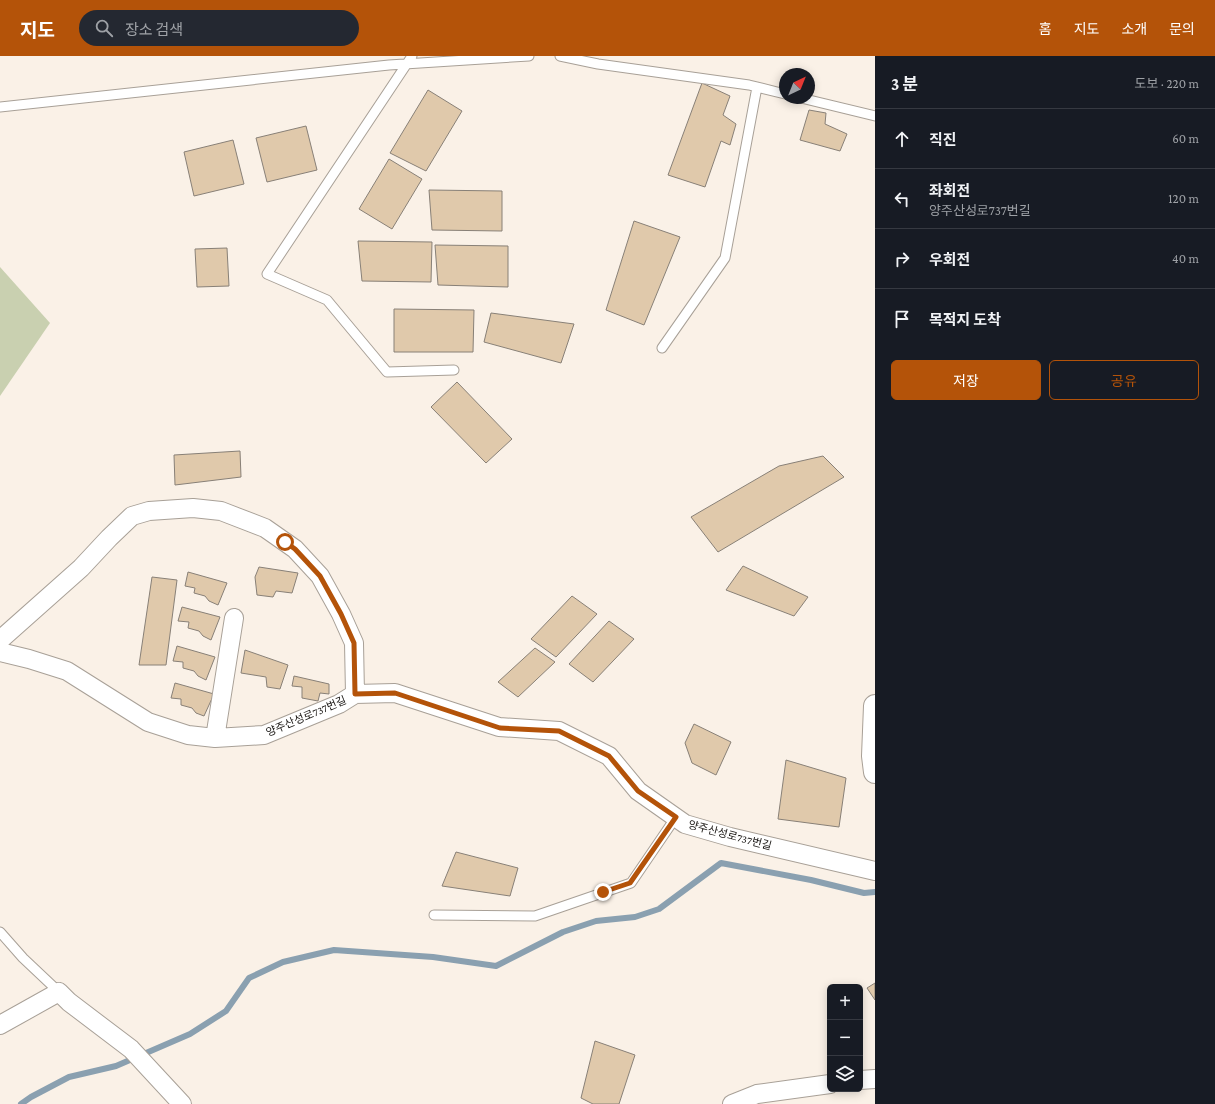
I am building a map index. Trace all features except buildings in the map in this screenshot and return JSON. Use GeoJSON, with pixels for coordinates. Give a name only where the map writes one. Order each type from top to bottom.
{"type":"FeatureCollection","features":[{"type":"Feature","properties":{"kind":"street"},"geometry":{"type":"LineString","coordinates":[[0,640],[81,568],[108,538],[132,516],[149,511],[193,508],[222,511],[265,528],[295,549],[320,576],[341,614],[354,643],[355,694]]}},
{"type":"Feature","properties":{"kind":"street"},"geometry":{"type":"LineString","coordinates":[[215,738],[234,618]]}},
{"type":"Feature","properties":{"kind":"street","name":"양주산성로737번길"},"geometry":{"type":"LineString","coordinates":[[0,652],[29,659],[66,671],[148,722],[188,735],[215,738],[264,735],[340,704],[355,694],[395,693],[500,728],[559,731],[609,756],[638,791],[686,824],[730,837],[875,871]]}},
{"type":"Feature","properties":{"kind":"street"},"geometry":{"type":"LineString","coordinates":[[875,706],[873,756],[875,772]]}},
{"type":"Feature","properties":{"kind":"street"},"geometry":{"type":"LineString","coordinates":[[0,1025],[59,992],[69,1002],[131,1049],[182,1104]]}},
{"type":"Feature","properties":{"kind":"street"},"geometry":{"type":"LineString","coordinates":[[863,1080],[875,1078]]}},
{"type":"Feature","properties":{"kind":"street"},"geometry":{"type":"LineString","coordinates":[[732,1104],[757,1094],[827,1084]]}},
{"type":"Feature","properties":{"kind":"lane"},"geometry":{"type":"LineString","coordinates":[[0,107],[409,60],[529,56]]}},
{"type":"Feature","properties":{"kind":"lane"},"geometry":{"type":"LineString","coordinates":[[560,56],[598,64],[757,87],[779,92]]}},
{"type":"Feature","properties":{"kind":"lane"},"geometry":{"type":"LineString","coordinates":[[409,60],[267,274],[327,300],[387,372],[454,370]]}},
{"type":"Feature","properties":{"kind":"lane"},"geometry":{"type":"LineString","coordinates":[[662,348],[725,258],[757,87]]}},
{"type":"Feature","properties":{"kind":"lane"},"geometry":{"type":"LineString","coordinates":[[815,101],[875,116]]}},
{"type":"Feature","properties":{"kind":"lane"},"geometry":{"type":"LineString","coordinates":[[434,916],[535,916],[630,883],[676,817]]}},
{"type":"Feature","properties":{"kind":"lane"},"geometry":{"type":"LineString","coordinates":[[0,932],[23,958],[59,992]]}},
{"type":"Feature","properties":{"kind":"green space"},"geometry":{"type":"Polygon","coordinates":[[[0,267],[50,323],[0,396],[0,267]]]}},
{"type":"Feature","properties":{"kind":"waterway"},"geometry":{"type":"LineString","coordinates":[[21,1104],[69,1077],[116,1066],[190,1034],[226,1011],[249,978],[283,962],[334,950],[433,957],[496,966],[563,932],[596,921],[635,917],[659,909],[721,863],[811,880],[864,893],[875,892]]}},
{"type":"Feature","properties":{"kind":"route"},"geometry":{"type":"LineString","coordinates":[[285,542],[295,549],[320,576],[341,614],[354,643],[355,694],[395,693],[500,728],[559,731],[609,756],[638,791],[676,817],[630,883],[603,892]]}}]}
